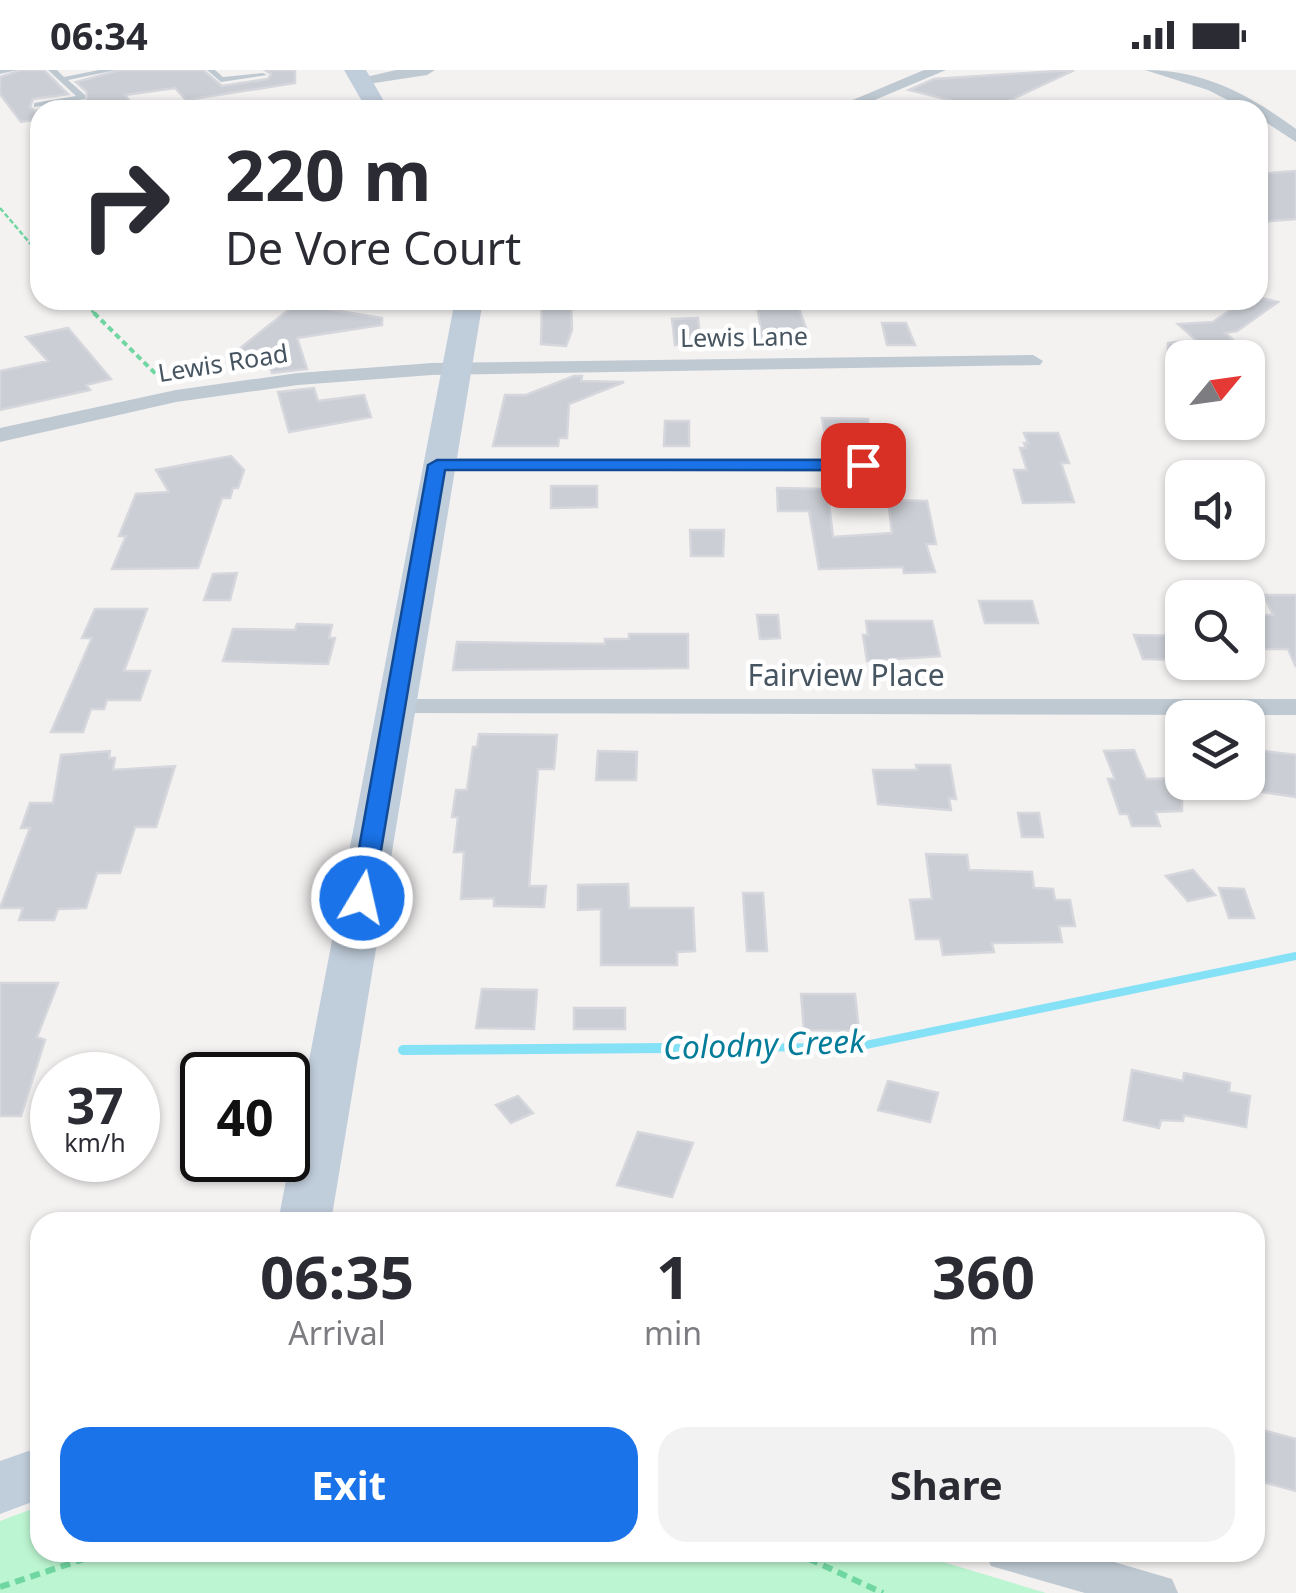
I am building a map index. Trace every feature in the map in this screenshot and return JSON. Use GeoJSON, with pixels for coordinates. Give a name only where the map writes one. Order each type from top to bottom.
{"type":"FeatureCollection","features":[{"type":"Feature","properties":{"kind":"street"},"geometry":{"type":"LineString","coordinates":[[372,100],[358,75],[427,70]]}},
{"type":"Feature","properties":{"kind":"street"},"geometry":{"type":"LineString","coordinates":[[863,100],[938,70]]}},
{"type":"Feature","properties":{"kind":"street"},"geometry":{"type":"LineString","coordinates":[[1153,70],[1219,86],[1247,100]]}},
{"type":"Feature","properties":{"kind":"street"},"geometry":{"type":"LineString","coordinates":[[1268,116],[1296,137]]}},
{"type":"Feature","properties":{"kind":"street"},"geometry":{"type":"LineString","coordinates":[[306,1212],[467,310]]}},
{"type":"Feature","properties":{"kind":"street","name":"Lewis Lane"},"geometry":{"type":"LineString","coordinates":[[457,368],[1033,361]]}},
{"type":"Feature","properties":{"kind":"street","name":"Lewis Road"},"geometry":{"type":"LineString","coordinates":[[0,435],[220,390],[298,379],[457,368]]}},
{"type":"Feature","properties":{"kind":"street"},"geometry":{"type":"LineString","coordinates":[[437,465],[863,465]]}},
{"type":"Feature","properties":{"kind":"street","name":"Fairview Place"},"geometry":{"type":"LineString","coordinates":[[396,707],[1296,707]]}},
{"type":"Feature","properties":{"kind":"street"},"geometry":{"type":"LineString","coordinates":[[0,1488],[30,1476]]}},
{"type":"Feature","properties":{"kind":"street"},"geometry":{"type":"LineString","coordinates":[[1043,1562],[1156,1593]]}},
{"type":"Feature","properties":{"kind":"lane"},"geometry":{"type":"LineString","coordinates":[[0,72],[13,70]]}},
{"type":"Feature","properties":{"kind":"lane"},"geometry":{"type":"LineString","coordinates":[[52,70],[82,97],[65,100]]}},
{"type":"Feature","properties":{"kind":"lane"},"geometry":{"type":"LineString","coordinates":[[64,79],[112,70]]}},
{"type":"Feature","properties":{"kind":"lane"},"geometry":{"type":"LineString","coordinates":[[212,70],[221,80],[263,75]]}},
{"type":"Feature","properties":{"kind":"path"},"geometry":{"type":"LineString","coordinates":[[0,208],[30,244]]}},
{"type":"Feature","properties":{"kind":"path"},"geometry":{"type":"LineString","coordinates":[[92,310],[170,390]]}},
{"type":"Feature","properties":{"kind":"path"},"geometry":{"type":"LineString","coordinates":[[0,1587],[75,1562]]}},
{"type":"Feature","properties":{"kind":"path"},"geometry":{"type":"LineString","coordinates":[[816,1562],[883,1593]]}},
{"type":"Feature","properties":{"kind":"green space"},"geometry":{"type":"Polygon","coordinates":[[[30,1510],[30,1562],[943,1562],[1046,1593],[0,1593],[0,1521],[30,1510]]]}},
{"type":"Feature","properties":{"kind":"building"},"geometry":{"type":"Polygon","coordinates":[[[21,70],[44,70],[68,94],[30,100],[30,121],[21,122],[0,94],[0,77],[21,70]]]}},
{"type":"Feature","properties":{"kind":"building"},"geometry":{"type":"Polygon","coordinates":[[[120,70],[203,70],[222,86],[268,79],[271,74],[265,70],[295,70],[295,83],[186,100],[175,88],[125,95],[129,100],[86,100],[87,92],[76,82],[120,70]]]}},
{"type":"Feature","properties":{"kind":"building"},"geometry":{"type":"Polygon","coordinates":[[[1074,70],[1010,100],[949,100],[909,90],[934,79],[1074,70]]]}},
{"type":"Feature","properties":{"kind":"building"},"geometry":{"type":"Polygon","coordinates":[[[1296,171],[1296,219],[1268,221],[1268,173],[1296,171]]]}},
{"type":"Feature","properties":{"kind":"building"},"geometry":{"type":"Polygon","coordinates":[[[288,310],[333,310],[382,318],[382,325],[297,338],[307,369],[272,373],[265,350],[234,353],[288,310]]]}},
{"type":"Feature","properties":{"kind":"building"},"geometry":{"type":"Polygon","coordinates":[[[542,310],[571,310],[572,330],[566,346],[541,344],[542,310]]]}},
{"type":"Feature","properties":{"kind":"building"},"geometry":{"type":"Polygon","coordinates":[[[758,310],[800,310],[808,334],[787,334],[789,348],[764,348],[758,310]]]}},
{"type":"Feature","properties":{"kind":"building"},"geometry":{"type":"Polygon","coordinates":[[[1230,310],[1267,310],[1237,331],[1225,333],[1233,340],[1196,340],[1178,324],[1213,322],[1230,310]]]}},
{"type":"Feature","properties":{"kind":"building"},"geometry":{"type":"Polygon","coordinates":[[[698,318],[701,344],[675,345],[672,319],[698,318]]]}},
{"type":"Feature","properties":{"kind":"building"},"geometry":{"type":"Polygon","coordinates":[[[882,323],[906,323],[915,345],[887,345],[882,323]]]}},
{"type":"Feature","properties":{"kind":"building"},"geometry":{"type":"Polygon","coordinates":[[[68,328],[111,379],[86,385],[90,390],[0,410],[0,371],[48,361],[26,337],[68,328]]]}},
{"type":"Feature","properties":{"kind":"building"},"geometry":{"type":"Polygon","coordinates":[[[582,376],[581,381],[624,382],[569,404],[567,438],[559,438],[558,446],[493,446],[505,395],[526,395],[582,376]]]}},
{"type":"Feature","properties":{"kind":"building"},"geometry":{"type":"Polygon","coordinates":[[[314,388],[318,401],[364,395],[371,417],[289,432],[278,392],[314,388]]]}},
{"type":"Feature","properties":{"kind":"building"},"geometry":{"type":"Polygon","coordinates":[[[822,418],[868,419],[871,440],[826,440],[822,418]]]}},
{"type":"Feature","properties":{"kind":"building"},"geometry":{"type":"Polygon","coordinates":[[[665,421],[689,421],[689,446],[664,446],[665,421]]]}},
{"type":"Feature","properties":{"kind":"building"},"geometry":{"type":"Polygon","coordinates":[[[1024,433],[1058,433],[1069,463],[1061,463],[1074,502],[1023,503],[1014,470],[1027,470],[1020,448],[1026,448],[1024,443],[1028,443],[1024,433]]]}},
{"type":"Feature","properties":{"kind":"building"},"geometry":{"type":"Polygon","coordinates":[[[231,456],[244,470],[238,488],[233,488],[230,498],[222,498],[198,568],[112,569],[126,536],[119,536],[136,494],[169,492],[156,470],[231,456]]]}},
{"type":"Feature","properties":{"kind":"building"},"geometry":{"type":"Polygon","coordinates":[[[551,486],[597,486],[597,507],[551,508],[551,486]]]}},
{"type":"Feature","properties":{"kind":"building"},"geometry":{"type":"Polygon","coordinates":[[[777,488],[827,489],[833,537],[892,533],[888,500],[927,501],[936,544],[926,544],[935,572],[904,573],[903,567],[819,569],[809,511],[778,511],[777,488]]]}},
{"type":"Feature","properties":{"kind":"building"},"geometry":{"type":"Polygon","coordinates":[[[690,530],[724,530],[723,556],[691,556],[690,530]]]}},
{"type":"Feature","properties":{"kind":"building"},"geometry":{"type":"Polygon","coordinates":[[[237,573],[230,600],[204,600],[213,574],[237,573]]]}},
{"type":"Feature","properties":{"kind":"building"},"geometry":{"type":"Polygon","coordinates":[[[1265,595],[1296,595],[1296,667],[1288,649],[1265,649],[1265,615],[1273,615],[1265,595]]]}},
{"type":"Feature","properties":{"kind":"building"},"geometry":{"type":"Polygon","coordinates":[[[979,601],[1032,601],[1038,623],[985,623],[979,601]]]}},
{"type":"Feature","properties":{"kind":"building"},"geometry":{"type":"Polygon","coordinates":[[[95,609],[147,609],[124,671],[150,671],[140,700],[107,700],[104,709],[91,709],[83,732],[51,732],[92,638],[82,638],[95,609]]]}},
{"type":"Feature","properties":{"kind":"building"},"geometry":{"type":"Polygon","coordinates":[[[757,615],[778,615],[780,638],[760,639],[757,615]]]}},
{"type":"Feature","properties":{"kind":"building"},"geometry":{"type":"Polygon","coordinates":[[[866,621],[932,621],[940,656],[867,661],[863,635],[868,635],[866,621]]]}},
{"type":"Feature","properties":{"kind":"building"},"geometry":{"type":"Polygon","coordinates":[[[297,624],[332,625],[329,638],[335,638],[328,664],[223,661],[233,629],[295,630],[297,624]]]}},
{"type":"Feature","properties":{"kind":"building"},"geometry":{"type":"Polygon","coordinates":[[[629,634],[688,634],[688,668],[453,670],[457,642],[605,644],[605,639],[629,639],[629,634]]]}},
{"type":"Feature","properties":{"kind":"building"},"geometry":{"type":"Polygon","coordinates":[[[1134,635],[1165,636],[1165,660],[1143,659],[1134,635]]]}},
{"type":"Feature","properties":{"kind":"building"},"geometry":{"type":"Polygon","coordinates":[[[479,734],[557,735],[554,769],[538,769],[529,886],[546,886],[544,907],[494,906],[494,898],[461,899],[464,852],[454,852],[458,817],[452,817],[456,790],[467,790],[473,747],[477,747],[479,734]]]}},
{"type":"Feature","properties":{"kind":"building"},"geometry":{"type":"Polygon","coordinates":[[[1134,750],[1146,779],[1165,778],[1165,800],[1182,800],[1182,811],[1155,812],[1160,826],[1132,826],[1128,814],[1120,814],[1108,779],[1115,779],[1104,751],[1134,750]]]}},
{"type":"Feature","properties":{"kind":"building"},"geometry":{"type":"Polygon","coordinates":[[[110,751],[109,758],[115,758],[113,770],[175,766],[156,827],[135,827],[120,873],[97,873],[86,908],[58,909],[54,920],[19,920],[23,908],[0,908],[30,828],[21,828],[30,803],[53,803],[61,755],[110,751]]]}},
{"type":"Feature","properties":{"kind":"building"},"geometry":{"type":"Polygon","coordinates":[[[598,751],[637,752],[636,780],[596,780],[598,751]]]}},
{"type":"Feature","properties":{"kind":"building"},"geometry":{"type":"Polygon","coordinates":[[[1265,751],[1296,755],[1296,797],[1265,792],[1265,751]]]}},
{"type":"Feature","properties":{"kind":"building"},"geometry":{"type":"Polygon","coordinates":[[[916,765],[950,765],[956,799],[949,798],[951,810],[878,804],[873,770],[917,770],[916,765]]]}},
{"type":"Feature","properties":{"kind":"building"},"geometry":{"type":"Polygon","coordinates":[[[1018,813],[1039,813],[1043,837],[1022,837],[1018,813]]]}},
{"type":"Feature","properties":{"kind":"building"},"geometry":{"type":"Polygon","coordinates":[[[926,854],[967,855],[969,870],[1032,872],[1034,888],[1053,889],[1055,900],[1070,900],[1075,926],[1059,926],[1062,942],[992,943],[994,952],[943,955],[940,939],[916,939],[910,900],[932,899],[926,854]]]}},
{"type":"Feature","properties":{"kind":"building"},"geometry":{"type":"Polygon","coordinates":[[[1193,870],[1215,895],[1188,901],[1166,876],[1193,870]]]}},
{"type":"Feature","properties":{"kind":"building"},"geometry":{"type":"Polygon","coordinates":[[[628,884],[629,908],[693,908],[695,951],[677,952],[677,965],[601,965],[601,909],[578,910],[578,885],[628,884]]]}},
{"type":"Feature","properties":{"kind":"building"},"geometry":{"type":"Polygon","coordinates":[[[1219,888],[1244,889],[1254,918],[1229,918],[1219,888]]]}},
{"type":"Feature","properties":{"kind":"building"},"geometry":{"type":"Polygon","coordinates":[[[743,893],[763,893],[767,951],[747,951],[743,893]]]}},
{"type":"Feature","properties":{"kind":"building"},"geometry":{"type":"Polygon","coordinates":[[[0,983],[58,983],[37,1037],[45,1040],[41,1052],[30,1052],[30,1088],[21,1116],[0,1116],[0,983]]]}},
{"type":"Feature","properties":{"kind":"building"},"geometry":{"type":"Polygon","coordinates":[[[482,989],[537,990],[534,1029],[476,1028],[482,989]]]}},
{"type":"Feature","properties":{"kind":"building"},"geometry":{"type":"Polygon","coordinates":[[[801,994],[855,994],[859,1031],[804,1030],[801,994]]]}},
{"type":"Feature","properties":{"kind":"building"},"geometry":{"type":"Polygon","coordinates":[[[574,1008],[625,1008],[625,1029],[574,1029],[574,1008]]]}},
{"type":"Feature","properties":{"kind":"building"},"geometry":{"type":"Polygon","coordinates":[[[1132,1070],[1183,1081],[1184,1073],[1230,1083],[1229,1092],[1250,1096],[1246,1127],[1184,1115],[1183,1121],[1161,1120],[1159,1128],[1124,1120],[1132,1070]]]}},
{"type":"Feature","properties":{"kind":"building"},"geometry":{"type":"Polygon","coordinates":[[[888,1081],[938,1093],[930,1122],[878,1110],[888,1081]]]}},
{"type":"Feature","properties":{"kind":"building"},"geometry":{"type":"Polygon","coordinates":[[[518,1096],[533,1113],[511,1123],[496,1105],[518,1096]]]}},
{"type":"Feature","properties":{"kind":"building"},"geometry":{"type":"Polygon","coordinates":[[[638,1132],[693,1143],[672,1197],[617,1185],[638,1132]]]}},
{"type":"Feature","properties":{"kind":"building"},"geometry":{"type":"Polygon","coordinates":[[[1265,1431],[1296,1439],[1296,1491],[1265,1483],[1265,1431]]]}},
{"type":"Feature","properties":{"kind":"waterway","name":"Colodny Creek"},"geometry":{"type":"LineString","coordinates":[[669,1048],[403,1050],[856,1047],[1296,956]]}},
{"type":"Feature","properties":{"kind":"route"},"geometry":{"type":"LineString","coordinates":[[362,898],[437,465],[863,465]]}}]}
